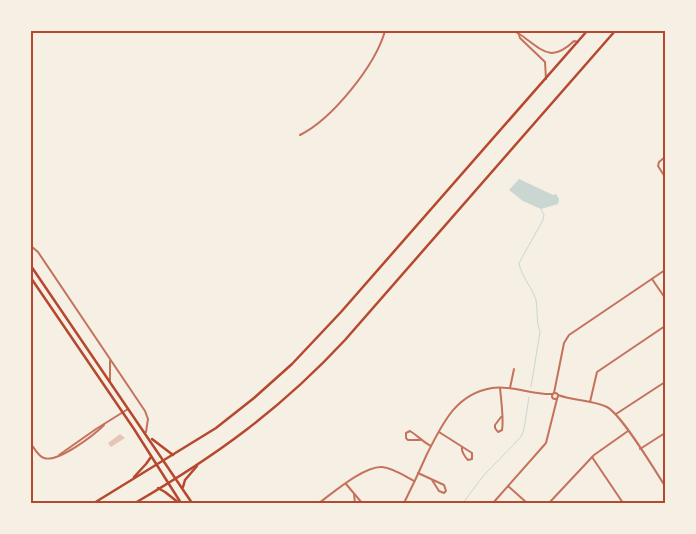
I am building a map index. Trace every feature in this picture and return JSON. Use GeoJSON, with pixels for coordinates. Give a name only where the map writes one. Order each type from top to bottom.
{"type":"FeatureCollection","features":[{"type":"Feature","properties":{"kind":"main road"},"geometry":{"type":"LineString","coordinates":[[94,503],[173,455],[235,414],[292,364],[341,312],[587,31]]}},
{"type":"Feature","properties":{"kind":"main road"},"geometry":{"type":"LineString","coordinates":[[134,503],[235,440],[267,415],[327,359],[615,31]]}},
{"type":"Feature","properties":{"kind":"main road"},"geometry":{"type":"LineString","coordinates":[[31,266],[146,432],[192,503]]}},
{"type":"Feature","properties":{"kind":"main road"},"geometry":{"type":"LineString","coordinates":[[31,278],[123,412],[180,503]]}},
{"type":"Feature","properties":{"kind":"main road"},"geometry":{"type":"LineString","coordinates":[[148,436],[173,455]]}},
{"type":"Feature","properties":{"kind":"main road"},"geometry":{"type":"LineString","coordinates":[[131,480],[151,456]]}},
{"type":"Feature","properties":{"kind":"main road"},"geometry":{"type":"LineString","coordinates":[[182,487],[185,480],[200,463]]}},
{"type":"Feature","properties":{"kind":"main road"},"geometry":{"type":"LineString","coordinates":[[158,488],[180,503]]}},
{"type":"Feature","properties":{"kind":"street"},"geometry":{"type":"LineString","coordinates":[[300,135],[322,122],[361,76],[376,54],[385,31]]}},
{"type":"Feature","properties":{"kind":"street"},"geometry":{"type":"LineString","coordinates":[[515,31],[545,62],[546,78]]}},
{"type":"Feature","properties":{"kind":"street"},"geometry":{"type":"LineString","coordinates":[[519,35],[523,36],[538,49],[547,52],[560,51],[574,41],[578,42]]}},
{"type":"Feature","properties":{"kind":"street"},"geometry":{"type":"LineString","coordinates":[[665,158],[658,162],[658,166],[665,177]]}},
{"type":"Feature","properties":{"kind":"street"},"geometry":{"type":"LineString","coordinates":[[31,246],[38,252],[145,411],[148,419],[146,432]]}},
{"type":"Feature","properties":{"kind":"street"},"geometry":{"type":"LineString","coordinates":[[493,503],[546,443],[564,343],[569,335],[665,270]]}},
{"type":"Feature","properties":{"kind":"street"},"geometry":{"type":"LineString","coordinates":[[652,279],[665,298]]}},
{"type":"Feature","properties":{"kind":"street"},"geometry":{"type":"LineString","coordinates":[[590,402],[597,372],[665,326]]}},
{"type":"Feature","properties":{"kind":"street"},"geometry":{"type":"LineString","coordinates":[[110,359],[110,381]]}},
{"type":"Feature","properties":{"kind":"street"},"geometry":{"type":"LineString","coordinates":[[510,388],[514,369]]}},
{"type":"Feature","properties":{"kind":"street"},"geometry":{"type":"LineString","coordinates":[[616,414],[665,382]]}},
{"type":"Feature","properties":{"kind":"street"},"geometry":{"type":"LineString","coordinates":[[500,388],[503,427],[498,432],[495,428],[501,417]]}},
{"type":"Feature","properties":{"kind":"street"},"geometry":{"type":"LineString","coordinates":[[404,503],[438,432],[450,413],[465,399],[478,392],[500,388],[545,394],[607,407],[616,414],[665,486]]}},
{"type":"Feature","properties":{"kind":"street"},"geometry":{"type":"LineString","coordinates":[[31,444],[42,458],[57,457],[129,409]]}},
{"type":"Feature","properties":{"kind":"street"},"geometry":{"type":"LineString","coordinates":[[549,503],[592,457],[628,431]]}},
{"type":"Feature","properties":{"kind":"street"},"geometry":{"type":"LineString","coordinates":[[438,432],[472,453],[472,459],[468,460],[466,458],[461,450],[462,447]]}},
{"type":"Feature","properties":{"kind":"street"},"geometry":{"type":"LineString","coordinates":[[420,440],[408,440],[406,433],[412,433],[431,446]]}},
{"type":"Feature","properties":{"kind":"street"},"geometry":{"type":"LineString","coordinates":[[640,449],[665,433]]}},
{"type":"Feature","properties":{"kind":"street"},"geometry":{"type":"LineString","coordinates":[[592,457],[623,503]]}},
{"type":"Feature","properties":{"kind":"street"},"geometry":{"type":"LineString","coordinates":[[319,503],[365,471],[380,467],[390,469],[414,481]]}},
{"type":"Feature","properties":{"kind":"street"},"geometry":{"type":"LineString","coordinates":[[418,473],[444,485],[446,491],[444,493],[439,491],[432,480]]}},
{"type":"Feature","properties":{"kind":"street"},"geometry":{"type":"LineString","coordinates":[[346,484],[360,498],[362,503]]}},
{"type":"Feature","properties":{"kind":"street"},"geometry":{"type":"LineString","coordinates":[[508,485],[526,503]]}},
{"type":"Feature","properties":{"kind":"street"},"geometry":{"type":"LineString","coordinates":[[354,494],[354,503]]}},
{"type":"Feature","properties":{"kind":"shaded area"},"geometry":{"type":"Polygon","coordinates":[[[519,179],[553,195],[556,194],[559,199],[558,204],[541,209],[523,201],[509,190],[519,179]]]}},
{"type":"Feature","properties":{"kind":"building"},"geometry":{"type":"Polygon","coordinates":[[[120,434],[125,438],[111,447],[108,443],[120,434]]]}},
{"type":"Feature","properties":{"kind":"waterway"},"geometry":{"type":"LineString","coordinates":[[531,387],[540,332],[536,300],[519,263],[543,220],[544,215],[541,209]]}},
{"type":"Feature","properties":{"kind":"waterway"},"geometry":{"type":"LineString","coordinates":[[463,503],[484,475],[521,437],[529,397]]}}]}
